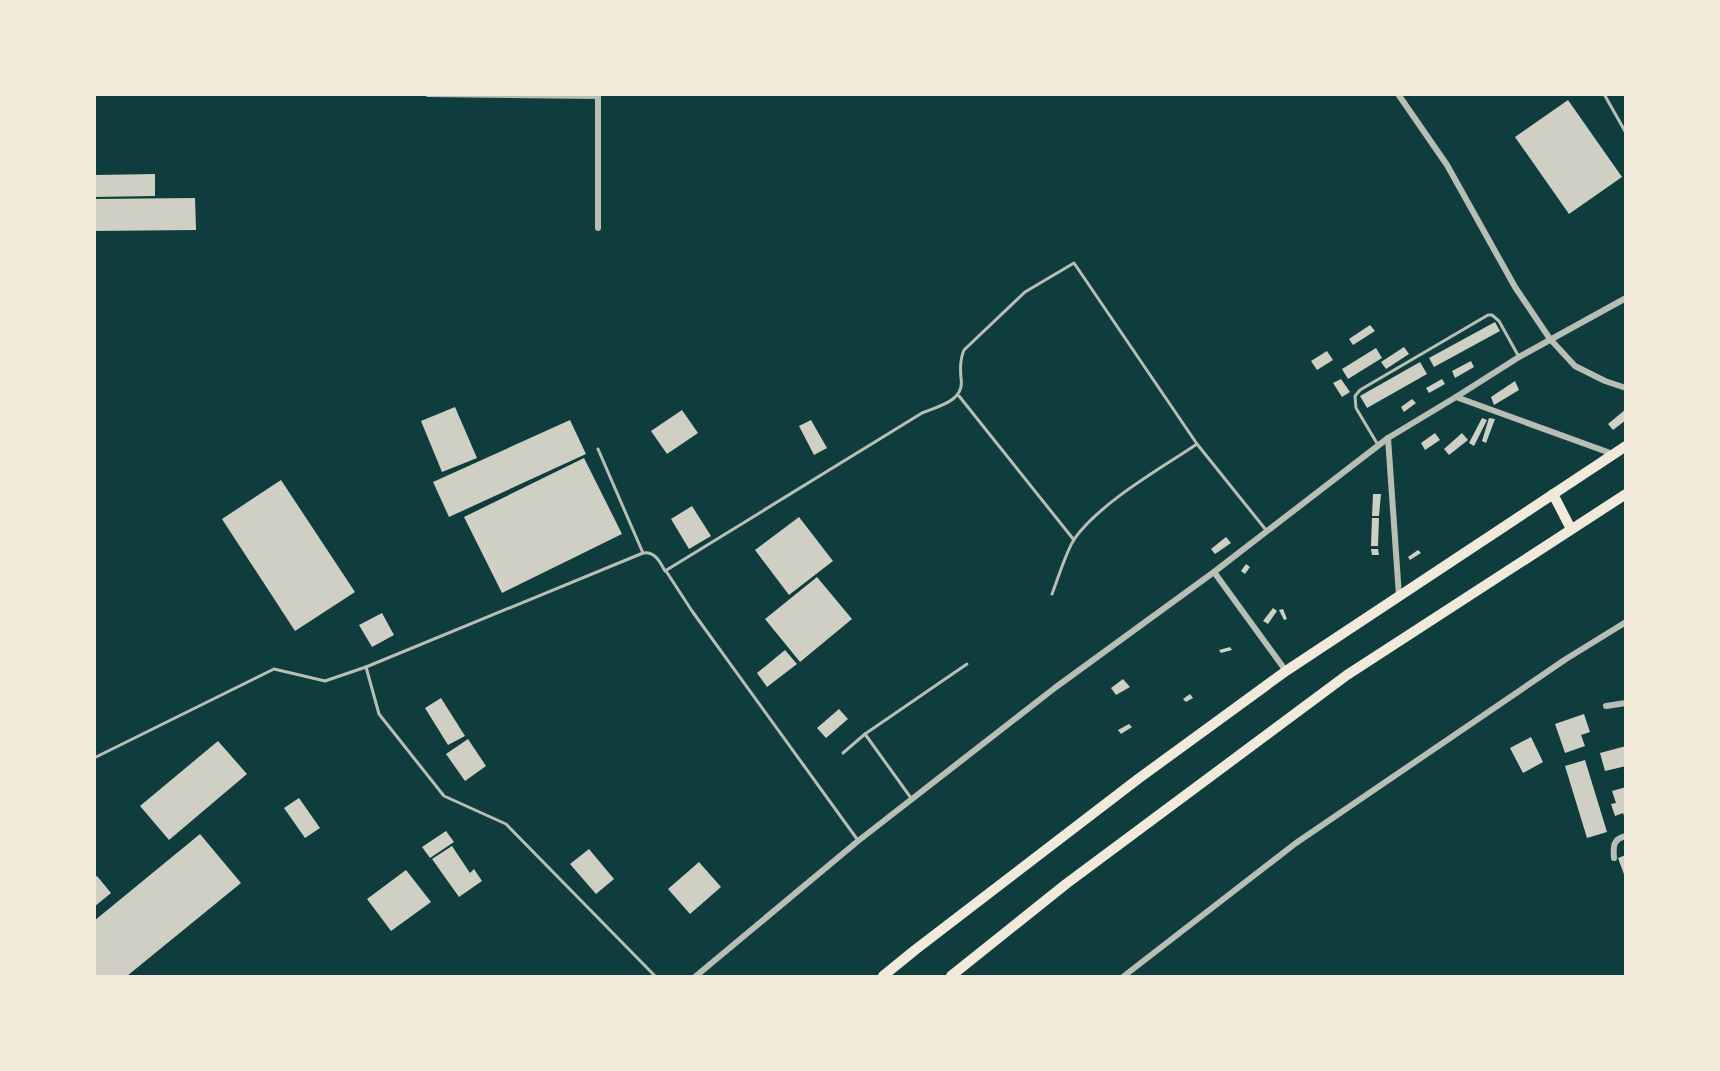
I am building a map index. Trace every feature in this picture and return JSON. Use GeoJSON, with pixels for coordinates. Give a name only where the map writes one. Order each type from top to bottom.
{"type":"FeatureCollection","features":[{"type":"Feature","properties":{"kind":"highway"},"geometry":{"type":"LineString","coordinates":[[883,976],[1138,779],[1286,671],[1626,446]]}},
{"type":"Feature","properties":{"kind":"highway"},"geometry":{"type":"LineString","coordinates":[[1553,494],[1571,529]]}},
{"type":"Feature","properties":{"kind":"highway"},"geometry":{"type":"LineString","coordinates":[[951,976],[1066,884],[1347,675],[1626,494]]}},
{"type":"Feature","properties":{"kind":"street"},"geometry":{"type":"LineString","coordinates":[[428,94],[598,95],[598,228]]}},
{"type":"Feature","properties":{"kind":"street"},"geometry":{"type":"LineString","coordinates":[[1398,94],[1447,165],[1515,287],[1550,339],[1575,366],[1605,381],[1626,388]]}},
{"type":"Feature","properties":{"kind":"street"},"geometry":{"type":"LineString","coordinates":[[696,976],[858,841],[1056,687],[1214,572],[1388,438],[1519,357],[1626,298]]}},
{"type":"Feature","properties":{"kind":"street"},"geometry":{"type":"LineString","coordinates":[[1456,397],[1613,454]]}},
{"type":"Feature","properties":{"kind":"street"},"geometry":{"type":"LineString","coordinates":[[1388,438],[1399,596]]}},
{"type":"Feature","properties":{"kind":"street"},"geometry":{"type":"LineString","coordinates":[[1214,572],[1286,671]]}},
{"type":"Feature","properties":{"kind":"street"},"geometry":{"type":"LineString","coordinates":[[1124,976],[1296,843],[1566,659],[1626,622]]}},
{"type":"Feature","properties":{"kind":"street"},"geometry":{"type":"LineString","coordinates":[[1606,706],[1626,703]]}},
{"type":"Feature","properties":{"kind":"street"},"geometry":{"type":"LineString","coordinates":[[1614,858],[1615,842],[1618,837],[1626,836]]}},
{"type":"Feature","properties":{"kind":"lane"},"geometry":{"type":"LineString","coordinates":[[1604,94],[1626,134]]}},
{"type":"Feature","properties":{"kind":"lane"},"geometry":{"type":"LineString","coordinates":[[665,571],[922,413],[953,400],[958,396],[962,382],[960,371],[961,356],[964,350],[1025,292],[1074,263],[1197,444],[1266,531]]}},
{"type":"Feature","properties":{"kind":"lane"},"geometry":{"type":"LineString","coordinates":[[1378,446],[1356,408],[1356,396],[1360,390],[1488,315],[1492,315],[1499,321],[1519,357]]}},
{"type":"Feature","properties":{"kind":"lane"},"geometry":{"type":"LineString","coordinates":[[958,396],[1074,540]]}},
{"type":"Feature","properties":{"kind":"lane"},"geometry":{"type":"LineString","coordinates":[[1052,594],[1074,540],[1090,521],[1120,496],[1197,444]]}},
{"type":"Feature","properties":{"kind":"lane"},"geometry":{"type":"LineString","coordinates":[[598,449],[643,553]]}},
{"type":"Feature","properties":{"kind":"lane"},"geometry":{"type":"LineString","coordinates":[[94,758],[274,669],[325,681],[366,667],[648,552],[657,557],[692,611],[858,841]]}},
{"type":"Feature","properties":{"kind":"lane"},"geometry":{"type":"LineString","coordinates":[[843,753],[865,734],[967,664]]}},
{"type":"Feature","properties":{"kind":"lane"},"geometry":{"type":"LineString","coordinates":[[366,667],[379,714],[444,796],[506,824],[655,976]]}},
{"type":"Feature","properties":{"kind":"lane"},"geometry":{"type":"LineString","coordinates":[[865,734],[912,799]]}},
{"type":"Feature","properties":{"kind":"building"},"geometry":{"type":"Polygon","coordinates":[[[1568,100],[1622,177],[1569,214],[1515,137],[1568,100]]]}},
{"type":"Feature","properties":{"kind":"building"},"geometry":{"type":"Polygon","coordinates":[[[155,174],[155,196],[94,197],[94,175],[155,174]]]}},
{"type":"Feature","properties":{"kind":"building"},"geometry":{"type":"Polygon","coordinates":[[[195,198],[196,230],[94,231],[94,199],[195,198]]]}},
{"type":"Feature","properties":{"kind":"building"},"geometry":{"type":"Polygon","coordinates":[[[1495,322],[1500,331],[1434,367],[1429,358],[1495,322]]]}},
{"type":"Feature","properties":{"kind":"building"},"geometry":{"type":"Polygon","coordinates":[[[1370,325],[1375,331],[1353,345],[1349,339],[1370,325]]]}},
{"type":"Feature","properties":{"kind":"building"},"geometry":{"type":"Polygon","coordinates":[[[1404,347],[1409,354],[1386,369],[1381,362],[1404,347]]]}},
{"type":"Feature","properties":{"kind":"building"},"geometry":{"type":"Polygon","coordinates":[[[1376,348],[1382,358],[1348,379],[1342,369],[1376,348]]]}},
{"type":"Feature","properties":{"kind":"building"},"geometry":{"type":"Polygon","coordinates":[[[1327,351],[1333,360],[1317,370],[1311,361],[1327,351]]]}},
{"type":"Feature","properties":{"kind":"building"},"geometry":{"type":"Polygon","coordinates":[[[1471,361],[1474,367],[1455,378],[1452,371],[1471,361]]]}},
{"type":"Feature","properties":{"kind":"building"},"geometry":{"type":"Polygon","coordinates":[[[1420,362],[1427,374],[1367,408],[1360,396],[1420,362]]]}},
{"type":"Feature","properties":{"kind":"building"},"geometry":{"type":"Polygon","coordinates":[[[1341,379],[1350,392],[1342,397],[1333,383],[1341,379]]]}},
{"type":"Feature","properties":{"kind":"building"},"geometry":{"type":"Polygon","coordinates":[[[1442,379],[1445,384],[1429,393],[1426,388],[1442,379]]]}},
{"type":"Feature","properties":{"kind":"building"},"geometry":{"type":"Polygon","coordinates":[[[1515,381],[1519,390],[1494,405],[1491,397],[1515,381]]]}},
{"type":"Feature","properties":{"kind":"building"},"geometry":{"type":"Polygon","coordinates":[[[1412,399],[1416,403],[1404,412],[1401,407],[1412,399]]]}},
{"type":"Feature","properties":{"kind":"building"},"geometry":{"type":"Polygon","coordinates":[[[455,407],[477,458],[442,472],[421,421],[455,407]]]}},
{"type":"Feature","properties":{"kind":"building"},"geometry":{"type":"Polygon","coordinates":[[[1626,409],[1626,420],[1613,430],[1608,424],[1626,409]]]}},
{"type":"Feature","properties":{"kind":"building"},"geometry":{"type":"Polygon","coordinates":[[[682,410],[698,433],[667,454],[651,431],[682,410]]]}},
{"type":"Feature","properties":{"kind":"building"},"geometry":{"type":"Polygon","coordinates":[[[1482,418],[1487,420],[1474,446],[1469,443],[1482,418]]]}},
{"type":"Feature","properties":{"kind":"building"},"geometry":{"type":"Polygon","coordinates":[[[1489,418],[1495,419],[1486,443],[1482,441],[1489,418]]]}},
{"type":"Feature","properties":{"kind":"building"},"geometry":{"type":"Polygon","coordinates":[[[570,420],[586,454],[449,517],[433,482],[570,420]]]}},
{"type":"Feature","properties":{"kind":"building"},"geometry":{"type":"Polygon","coordinates":[[[811,420],[827,448],[814,455],[799,426],[811,420]]]}},
{"type":"Feature","properties":{"kind":"building"},"geometry":{"type":"Polygon","coordinates":[[[1435,433],[1440,440],[1425,450],[1421,443],[1435,433]]]}},
{"type":"Feature","properties":{"kind":"building"},"geometry":{"type":"Polygon","coordinates":[[[1462,433],[1468,440],[1449,455],[1444,449],[1462,433]]]}},
{"type":"Feature","properties":{"kind":"building"},"geometry":{"type":"Polygon","coordinates":[[[584,458],[622,534],[502,593],[464,517],[584,458]]]}},
{"type":"Feature","properties":{"kind":"building"},"geometry":{"type":"Polygon","coordinates":[[[281,480],[355,592],[295,631],[222,519],[281,480]]]}},
{"type":"Feature","properties":{"kind":"building"},"geometry":{"type":"Polygon","coordinates":[[[1373,494],[1381,494],[1379,516],[1372,516],[1373,494]]]}},
{"type":"Feature","properties":{"kind":"building"},"geometry":{"type":"Polygon","coordinates":[[[692,506],[711,536],[689,549],[671,519],[692,506]]]}},
{"type":"Feature","properties":{"kind":"building"},"geometry":{"type":"Polygon","coordinates":[[[799,517],[833,561],[789,595],[755,550],[799,517]]]}},
{"type":"Feature","properties":{"kind":"building"},"geometry":{"type":"Polygon","coordinates":[[[1372,518],[1379,518],[1378,546],[1371,546],[1372,518]]]}},
{"type":"Feature","properties":{"kind":"building"},"geometry":{"type":"Polygon","coordinates":[[[1226,537],[1231,543],[1215,554],[1211,549],[1226,537]]]}},
{"type":"Feature","properties":{"kind":"building"},"geometry":{"type":"Polygon","coordinates":[[[1371,549],[1378,549],[1379,555],[1372,555],[1371,549]]]}},
{"type":"Feature","properties":{"kind":"building"},"geometry":{"type":"Polygon","coordinates":[[[1418,550],[1421,553],[1410,560],[1408,557],[1418,550]]]}},
{"type":"Feature","properties":{"kind":"building"},"geometry":{"type":"Polygon","coordinates":[[[1246,564],[1250,567],[1245,574],[1241,571],[1246,564]]]}},
{"type":"Feature","properties":{"kind":"building"},"geometry":{"type":"Polygon","coordinates":[[[817,577],[852,619],[800,662],[765,619],[817,577]]]}},
{"type":"Feature","properties":{"kind":"building"},"geometry":{"type":"Polygon","coordinates":[[[1273,608],[1277,611],[1268,624],[1263,621],[1273,608]]]}},
{"type":"Feature","properties":{"kind":"building"},"geometry":{"type":"Polygon","coordinates":[[[1283,609],[1287,619],[1284,620],[1279,610],[1283,609]]]}},
{"type":"Feature","properties":{"kind":"building"},"geometry":{"type":"Polygon","coordinates":[[[382,613],[394,635],[372,647],[359,625],[382,613]]]}},
{"type":"Feature","properties":{"kind":"building"},"geometry":{"type":"Polygon","coordinates":[[[1230,647],[1232,650],[1221,653],[1219,650],[1230,647]]]}},
{"type":"Feature","properties":{"kind":"building"},"geometry":{"type":"Polygon","coordinates":[[[785,650],[797,664],[767,687],[757,673],[785,650]]]}},
{"type":"Feature","properties":{"kind":"building"},"geometry":{"type":"Polygon","coordinates":[[[1123,679],[1130,687],[1116,695],[1111,688],[1123,679]]]}},
{"type":"Feature","properties":{"kind":"building"},"geometry":{"type":"Polygon","coordinates":[[[1190,694],[1193,698],[1186,702],[1183,699],[1190,694]]]}},
{"type":"Feature","properties":{"kind":"building"},"geometry":{"type":"Polygon","coordinates":[[[441,698],[465,736],[448,745],[425,708],[441,698]]]}},
{"type":"Feature","properties":{"kind":"building"},"geometry":{"type":"Polygon","coordinates":[[[839,709],[848,719],[826,738],[817,728],[839,709]]]}},
{"type":"Feature","properties":{"kind":"building"},"geometry":{"type":"Polygon","coordinates":[[[1584,714],[1590,732],[1581,735],[1585,746],[1565,753],[1555,724],[1584,714]]]}},
{"type":"Feature","properties":{"kind":"building"},"geometry":{"type":"Polygon","coordinates":[[[1129,724],[1132,727],[1121,734],[1118,730],[1129,724]]]}},
{"type":"Feature","properties":{"kind":"building"},"geometry":{"type":"Polygon","coordinates":[[[1531,737],[1543,762],[1523,773],[1510,748],[1531,737]]]}},
{"type":"Feature","properties":{"kind":"building"},"geometry":{"type":"Polygon","coordinates":[[[468,739],[486,766],[465,781],[446,754],[468,739]]]}},
{"type":"Feature","properties":{"kind":"building"},"geometry":{"type":"Polygon","coordinates":[[[218,741],[247,774],[169,840],[140,806],[218,741]]]}},
{"type":"Feature","properties":{"kind":"building"},"geometry":{"type":"Polygon","coordinates":[[[1626,746],[1626,766],[1605,771],[1600,753],[1626,746]]]}},
{"type":"Feature","properties":{"kind":"building"},"geometry":{"type":"Polygon","coordinates":[[[1585,760],[1607,832],[1587,838],[1565,766],[1585,760]]]}},
{"type":"Feature","properties":{"kind":"building"},"geometry":{"type":"Polygon","coordinates":[[[1626,787],[1626,818],[1623,813],[1615,816],[1611,804],[1616,803],[1612,791],[1626,787]]]}},
{"type":"Feature","properties":{"kind":"building"},"geometry":{"type":"Polygon","coordinates":[[[299,798],[320,828],[305,838],[284,808],[299,798]]]}},
{"type":"Feature","properties":{"kind":"building"},"geometry":{"type":"Polygon","coordinates":[[[446,831],[454,842],[430,858],[422,847],[446,831]]]}},
{"type":"Feature","properties":{"kind":"building"},"geometry":{"type":"Polygon","coordinates":[[[200,834],[241,883],[127,976],[94,976],[94,921],[200,834]]]}},
{"type":"Feature","properties":{"kind":"building"},"geometry":{"type":"Polygon","coordinates":[[[452,846],[470,873],[474,869],[482,881],[459,897],[432,859],[452,846]]]}},
{"type":"Feature","properties":{"kind":"building"},"geometry":{"type":"Polygon","coordinates":[[[589,849],[614,879],[596,894],[570,864],[589,849]]]}},
{"type":"Feature","properties":{"kind":"building"},"geometry":{"type":"Polygon","coordinates":[[[1626,855],[1626,877],[1625,877],[1618,858],[1626,855]]]}},
{"type":"Feature","properties":{"kind":"building"},"geometry":{"type":"Polygon","coordinates":[[[699,862],[721,887],[690,914],[668,889],[699,862]]]}},
{"type":"Feature","properties":{"kind":"building"},"geometry":{"type":"Polygon","coordinates":[[[406,870],[431,902],[391,931],[367,899],[406,870]]]}},
{"type":"Feature","properties":{"kind":"building"},"geometry":{"type":"Polygon","coordinates":[[[97,876],[111,893],[94,907],[94,878],[97,876]]]}}]}
